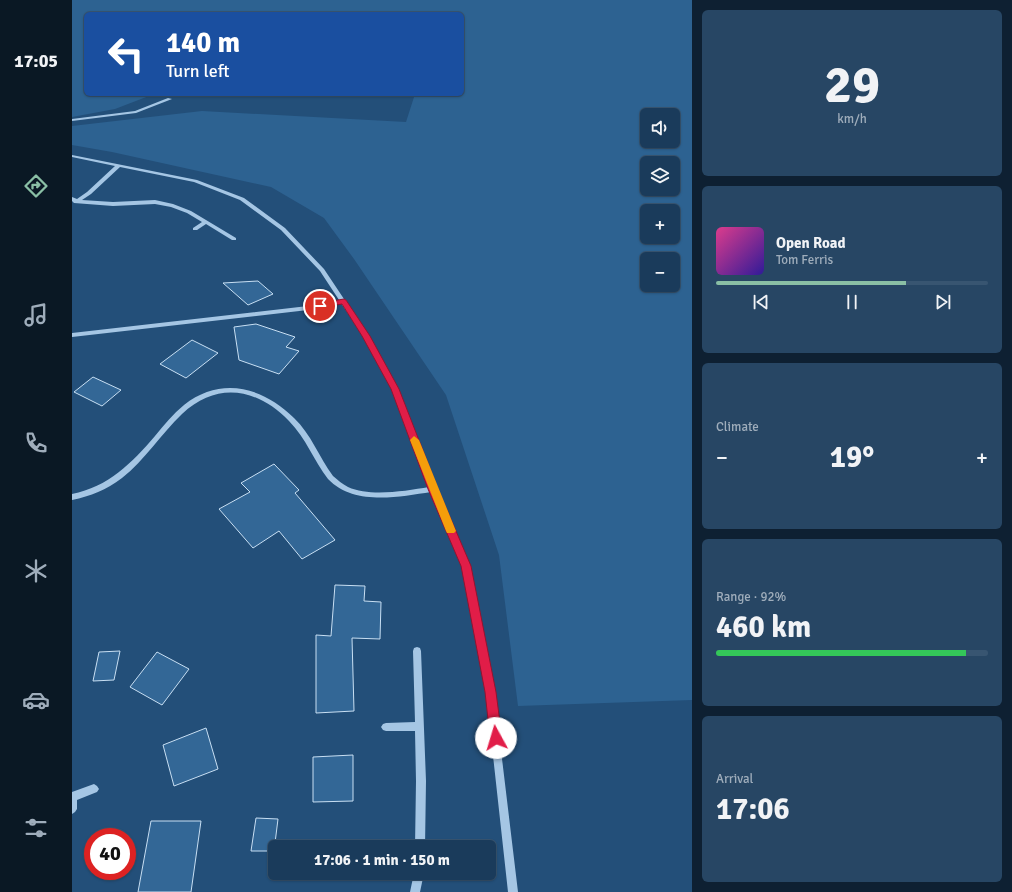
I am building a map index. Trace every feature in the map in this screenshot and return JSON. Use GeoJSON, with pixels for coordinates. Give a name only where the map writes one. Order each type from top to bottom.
{"type":"FeatureCollection","features":[{"type":"Feature","properties":{"kind":"street"},"geometry":{"type":"LineString","coordinates":[[72,120],[136,112],[170,99]]}},
{"type":"Feature","properties":{"kind":"street"},"geometry":{"type":"LineString","coordinates":[[72,156],[195,181],[242,199],[283,229],[322,270],[366,336],[395,389],[433,489],[466,566],[490,692],[513,892]]}},
{"type":"Feature","properties":{"kind":"street"},"geometry":{"type":"LineString","coordinates":[[74,202],[119,165]]}},
{"type":"Feature","properties":{"kind":"street"},"geometry":{"type":"LineString","coordinates":[[74,202],[113,204],[155,202],[173,206],[189,212],[234,239]]}},
{"type":"Feature","properties":{"kind":"street"},"geometry":{"type":"LineString","coordinates":[[195,229],[206,222]]}},
{"type":"Feature","properties":{"kind":"street"},"geometry":{"type":"LineString","coordinates":[[72,335],[308,308],[344,301]]}},
{"type":"Feature","properties":{"kind":"street"},"geometry":{"type":"LineString","coordinates":[[72,497],[101,488],[123,474],[156,439],[173,417],[190,402],[211,393],[228,390],[246,392],[264,399],[279,409],[300,428],[321,463],[336,484],[353,492],[377,495],[433,489]]}},
{"type":"Feature","properties":{"kind":"street"},"geometry":{"type":"LineString","coordinates":[[417,651],[421,781],[420,840]]}},
{"type":"Feature","properties":{"kind":"street"},"geometry":{"type":"LineString","coordinates":[[386,727],[419,726]]}},
{"type":"Feature","properties":{"kind":"street"},"geometry":{"type":"LineString","coordinates":[[72,809],[72,797],[94,789]]}},
{"type":"Feature","properties":{"kind":"street"},"geometry":{"type":"LineString","coordinates":[[415,892],[418,880]]}},
{"type":"Feature","properties":{"kind":"shaded area"},"geometry":{"type":"Polygon","coordinates":[[[72,0],[692,0],[692,700],[518,706],[499,555],[446,395],[354,259],[324,218],[271,187],[112,152],[72,145],[72,126],[202,111],[406,122],[414,96],[464,96],[464,12],[84,12],[84,96],[149,96],[115,109],[72,117],[72,0]]]}},
{"type":"Feature","properties":{"kind":"building"},"geometry":{"type":"Polygon","coordinates":[[[258,281],[273,294],[248,305],[223,283],[258,281]]]}},
{"type":"Feature","properties":{"kind":"building"},"geometry":{"type":"Polygon","coordinates":[[[256,324],[295,337],[286,347],[299,351],[279,374],[239,360],[234,327],[256,324]]]}},
{"type":"Feature","properties":{"kind":"building"},"geometry":{"type":"Polygon","coordinates":[[[192,340],[218,353],[186,378],[160,364],[192,340]]]}},
{"type":"Feature","properties":{"kind":"building"},"geometry":{"type":"Polygon","coordinates":[[[93,377],[121,390],[102,406],[74,392],[93,377]]]}},
{"type":"Feature","properties":{"kind":"building"},"geometry":{"type":"Polygon","coordinates":[[[274,464],[299,490],[295,493],[335,540],[302,559],[279,531],[253,548],[219,509],[250,492],[241,483],[274,464]]]}},
{"type":"Feature","properties":{"kind":"building"},"geometry":{"type":"Polygon","coordinates":[[[335,585],[365,586],[364,601],[381,602],[380,639],[352,638],[354,711],[316,713],[316,635],[331,636],[335,585]]]}},
{"type":"Feature","properties":{"kind":"building"},"geometry":{"type":"Polygon","coordinates":[[[120,651],[114,680],[93,681],[99,652],[120,651]]]}},
{"type":"Feature","properties":{"kind":"building"},"geometry":{"type":"Polygon","coordinates":[[[157,652],[189,669],[162,705],[130,687],[157,652]]]}},
{"type":"Feature","properties":{"kind":"building"},"geometry":{"type":"Polygon","coordinates":[[[206,728],[218,769],[174,786],[163,745],[206,728]]]}},
{"type":"Feature","properties":{"kind":"building"},"geometry":{"type":"Polygon","coordinates":[[[353,755],[353,801],[313,802],[313,757],[353,755]]]}},
{"type":"Feature","properties":{"kind":"building"},"geometry":{"type":"Polygon","coordinates":[[[256,818],[278,819],[275,840],[268,840],[268,851],[251,851],[256,818]]]}},
{"type":"Feature","properties":{"kind":"building"},"geometry":{"type":"Polygon","coordinates":[[[151,821],[201,821],[191,892],[138,892],[151,821]]]}},
{"type":"Feature","properties":{"kind":"slow traffic"},"geometry":{"type":"LineString","coordinates":[[414,440],[451,531]]}},
{"type":"Feature","properties":{"kind":"route"},"geometry":{"type":"LineString","coordinates":[[320,306],[344,301],[366,336],[395,389],[433,489],[466,566],[490,692],[496,738]]}}]}
